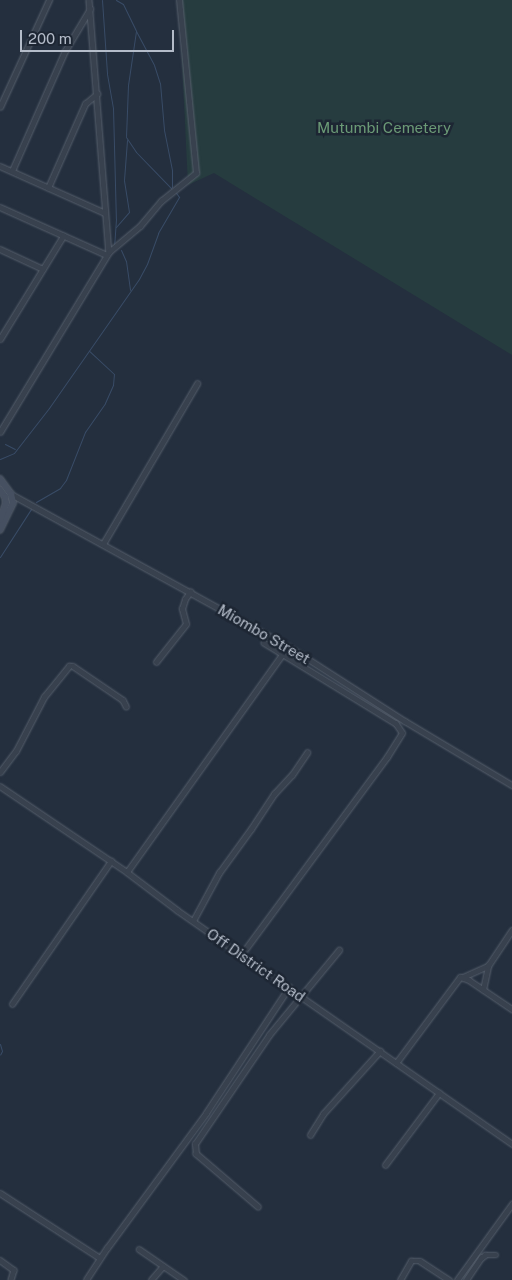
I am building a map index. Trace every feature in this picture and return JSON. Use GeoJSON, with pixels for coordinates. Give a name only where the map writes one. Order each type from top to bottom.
{"type":"FeatureCollection","features":[{"type":"Feature","properties":{"kind":"main road"},"geometry":{"type":"LineString","coordinates":[[0,479],[12,494],[11,510],[0,530]]}},
{"type":"Feature","properties":{"kind":"main road"},"geometry":{"type":"LineString","coordinates":[[0,490],[5,497],[6,504],[0,520]]}},
{"type":"Feature","properties":{"kind":"street"},"geometry":{"type":"LineString","coordinates":[[0,107],[50,0]]}},
{"type":"Feature","properties":{"kind":"street"},"geometry":{"type":"LineString","coordinates":[[89,0],[108,253]]}},
{"type":"Feature","properties":{"kind":"street"},"geometry":{"type":"LineString","coordinates":[[0,432],[108,253],[140,226],[169,195],[196,173],[178,0]]}},
{"type":"Feature","properties":{"kind":"street"},"geometry":{"type":"LineString","coordinates":[[12,171],[66,51],[90,9]]}},
{"type":"Feature","properties":{"kind":"street"},"geometry":{"type":"LineString","coordinates":[[48,188],[85,104],[97,94]]}},
{"type":"Feature","properties":{"kind":"street"},"geometry":{"type":"LineString","coordinates":[[0,166],[105,213]]}},
{"type":"Feature","properties":{"kind":"street"},"geometry":{"type":"LineString","coordinates":[[0,207],[108,253]]}},
{"type":"Feature","properties":{"kind":"street"},"geometry":{"type":"LineString","coordinates":[[0,339],[62,235]]}},
{"type":"Feature","properties":{"kind":"street"},"geometry":{"type":"LineString","coordinates":[[0,250],[42,270]]}},
{"type":"Feature","properties":{"kind":"street"},"geometry":{"type":"LineString","coordinates":[[103,544],[197,384]]}},
{"type":"Feature","properties":{"kind":"street","name":"Miombo Street"},"geometry":{"type":"LineString","coordinates":[[12,494],[288,646],[405,721],[512,784]]}},
{"type":"Feature","properties":{"kind":"street"},"geometry":{"type":"LineString","coordinates":[[156,662],[186,624],[182,609],[185,599],[190,592]]}},
{"type":"Feature","properties":{"kind":"street"},"geometry":{"type":"LineString","coordinates":[[241,955],[388,757],[402,733],[396,724],[264,643]]}},
{"type":"Feature","properties":{"kind":"street"},"geometry":{"type":"LineString","coordinates":[[127,872],[288,646]]}},
{"type":"Feature","properties":{"kind":"street"},"geometry":{"type":"LineString","coordinates":[[0,772],[16,751],[44,697],[69,666],[73,666],[122,700],[126,706]]}},
{"type":"Feature","properties":{"kind":"street"},"geometry":{"type":"LineString","coordinates":[[193,921],[218,873],[252,829],[274,794],[292,775],[307,753]]}},
{"type":"Feature","properties":{"kind":"street","name":"Off District Road"},"geometry":{"type":"LineString","coordinates":[[0,786],[127,872],[241,955],[512,1144]]}},
{"type":"Feature","properties":{"kind":"street"},"geometry":{"type":"LineString","coordinates":[[12,1004],[111,861]]}},
{"type":"Feature","properties":{"kind":"street"},"geometry":{"type":"LineString","coordinates":[[483,990],[488,966],[512,930]]}},
{"type":"Feature","properties":{"kind":"street"},"geometry":{"type":"LineString","coordinates":[[258,1207],[201,1159],[196,1154],[194,1146],[245,1068],[300,996],[339,950]]}},
{"type":"Feature","properties":{"kind":"street"},"geometry":{"type":"LineString","coordinates":[[396,1063],[458,979],[488,966]]}},
{"type":"Feature","properties":{"kind":"street"},"geometry":{"type":"LineString","coordinates":[[463,977],[512,1009]]}},
{"type":"Feature","properties":{"kind":"street"},"geometry":{"type":"LineString","coordinates":[[86,1280],[206,1113],[288,987]]}},
{"type":"Feature","properties":{"kind":"street"},"geometry":{"type":"LineString","coordinates":[[310,1135],[323,1114],[380,1051]]}},
{"type":"Feature","properties":{"kind":"street"},"geometry":{"type":"LineString","coordinates":[[385,1165],[439,1093]]}},
{"type":"Feature","properties":{"kind":"street"},"geometry":{"type":"LineString","coordinates":[[0,1193],[100,1258]]}},
{"type":"Feature","properties":{"kind":"street"},"geometry":{"type":"LineString","coordinates":[[457,1280],[512,1204]]}},
{"type":"Feature","properties":{"kind":"street"},"geometry":{"type":"LineString","coordinates":[[138,1249],[184,1280]]}},
{"type":"Feature","properties":{"kind":"street"},"geometry":{"type":"LineString","coordinates":[[466,1280],[481,1258],[486,1255],[496,1255]]}},
{"type":"Feature","properties":{"kind":"street"},"geometry":{"type":"LineString","coordinates":[[0,1260],[14,1270],[12,1280]]}},
{"type":"Feature","properties":{"kind":"street"},"geometry":{"type":"LineString","coordinates":[[400,1280],[411,1261],[420,1261],[449,1280]]}},
{"type":"Feature","properties":{"kind":"street"},"geometry":{"type":"LineString","coordinates":[[151,1280],[163,1266]]}},
{"type":"Feature","properties":{"kind":"green space","name":"Mutumbi Cemetery"},"geometry":{"type":"Polygon","coordinates":[[[179,0],[512,0],[512,355],[214,173],[188,185],[179,0]]]}},
{"type":"Feature","properties":{"kind":"waterway"},"geometry":{"type":"LineString","coordinates":[[102,0],[107,74],[113,108],[116,219],[114,245]]}},
{"type":"Feature","properties":{"kind":"waterway"},"geometry":{"type":"LineString","coordinates":[[116,0],[123,4],[136,31],[128,85],[126,136]]}},
{"type":"Feature","properties":{"kind":"waterway"},"geometry":{"type":"LineString","coordinates":[[136,31],[154,65],[160,83],[164,130],[172,170],[172,187]]}},
{"type":"Feature","properties":{"kind":"waterway"},"geometry":{"type":"LineString","coordinates":[[126,137],[136,152],[172,189]]}},
{"type":"Feature","properties":{"kind":"waterway"},"geometry":{"type":"LineString","coordinates":[[116,227],[129,212],[124,180],[127,140]]}},
{"type":"Feature","properties":{"kind":"waterway"},"geometry":{"type":"LineString","coordinates":[[0,459],[14,453],[49,408],[139,279],[147,264],[158,233],[179,197],[175,191]]}},
{"type":"Feature","properties":{"kind":"waterway"},"geometry":{"type":"LineString","coordinates":[[121,250],[126,261],[130,290]]}},
{"type":"Feature","properties":{"kind":"waterway"},"geometry":{"type":"LineString","coordinates":[[36,502],[60,488],[66,480],[85,432],[105,403],[113,385],[114,374],[89,351]]}},
{"type":"Feature","properties":{"kind":"waterway"},"geometry":{"type":"LineString","coordinates":[[5,444],[15,449]]}},
{"type":"Feature","properties":{"kind":"waterway"},"geometry":{"type":"LineString","coordinates":[[0,557],[31,509]]}},
{"type":"Feature","properties":{"kind":"waterway"},"geometry":{"type":"LineString","coordinates":[[0,1044],[2,1051],[0,1055]]}}]}
